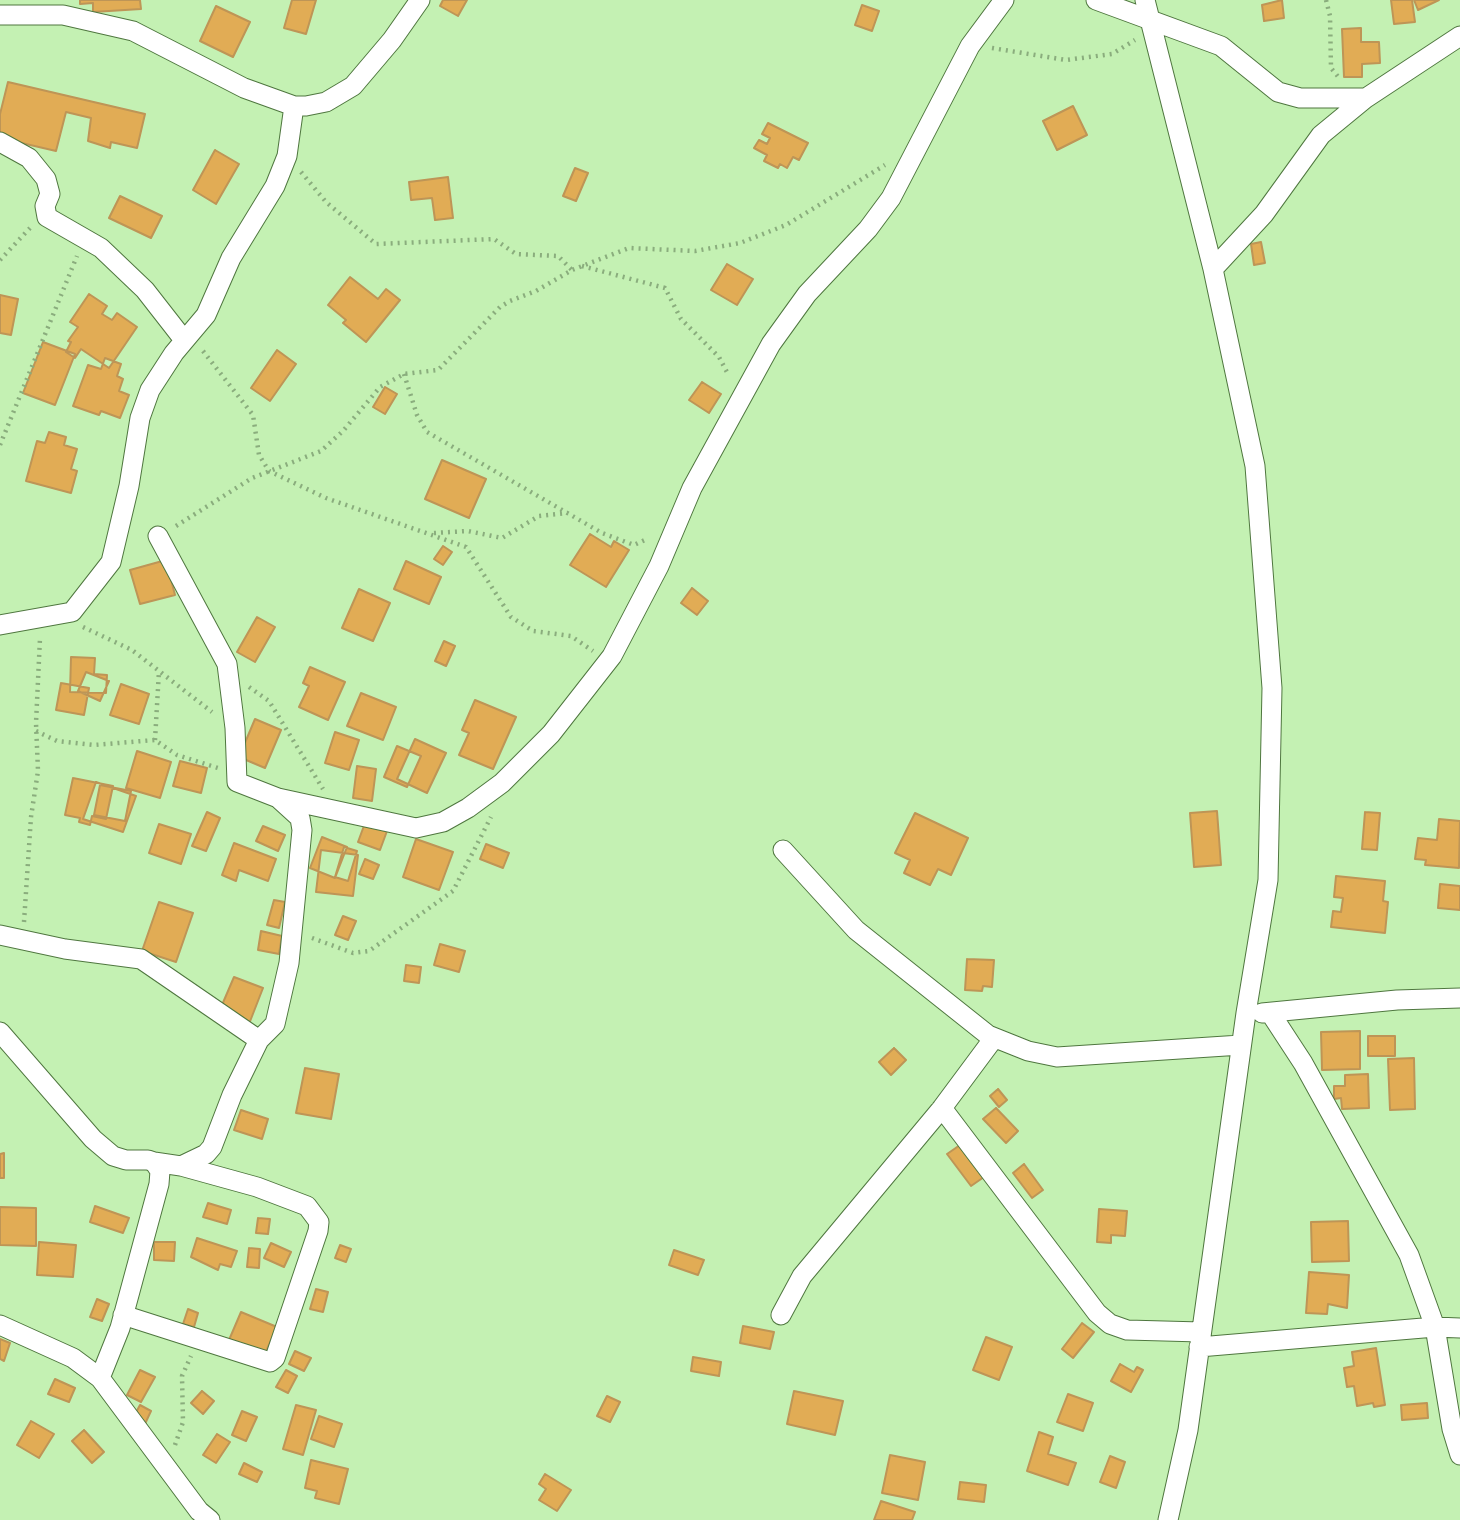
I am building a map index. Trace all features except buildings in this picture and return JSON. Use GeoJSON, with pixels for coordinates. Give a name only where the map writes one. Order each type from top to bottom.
{"type":"FeatureCollection","features":[{"type":"Feature","properties":{"kind":"street"},"geometry":{"type":"LineString","coordinates":[[0,15],[63,15],[133,31],[244,88],[294,106],[326,102],[352,86],[392,40],[420,0]]}},
{"type":"Feature","properties":{"kind":"street"},"geometry":{"type":"LineString","coordinates":[[158,536],[223,650],[230,676],[235,724],[235,773],[242,786],[278,798],[404,828],[443,822],[502,783],[551,734],[608,662],[659,566],[692,488],[771,344],[807,294],[868,229],[891,198],[970,46],[1004,0]]}},
{"type":"Feature","properties":{"kind":"street"},"geometry":{"type":"LineString","coordinates":[[1096,0],[1148,16],[1221,46],[1278,92],[1300,98],[1361,99]]}},
{"type":"Feature","properties":{"kind":"street"},"geometry":{"type":"LineString","coordinates":[[1148,16],[1213,269],[1255,466],[1272,688],[1268,880],[1245,1013],[1188,1430],[1168,1520]]}},
{"type":"Feature","properties":{"kind":"street"},"geometry":{"type":"LineString","coordinates":[[1213,269],[1264,214],[1321,135],[1361,99],[1459,37]]}},
{"type":"Feature","properties":{"kind":"street"},"geometry":{"type":"LineString","coordinates":[[0,625],[72,612],[111,562],[129,486],[139,418],[150,390],[205,315],[231,258],[275,186],[288,156],[294,106]]}},
{"type":"Feature","properties":{"kind":"street"},"geometry":{"type":"LineString","coordinates":[[0,142],[29,158],[40,170],[49,189],[45,210],[53,222],[101,248],[145,290],[187,337]]}},
{"type":"Feature","properties":{"kind":"street"},"geometry":{"type":"LineString","coordinates":[[181,1166],[206,1154],[212,1147],[232,1094],[260,1040],[275,1024],[289,963],[302,824],[300,818],[278,798]]}},
{"type":"Feature","properties":{"kind":"street"},"geometry":{"type":"LineString","coordinates":[[783,850],[856,930],[946,1004],[994,1038],[1028,1051],[1057,1057],[1241,1045]]}},
{"type":"Feature","properties":{"kind":"street"},"geometry":{"type":"LineString","coordinates":[[5,936],[65,949],[141,960],[260,1040]]}},
{"type":"Feature","properties":{"kind":"street"},"geometry":{"type":"LineString","coordinates":[[1245,1013],[1271,1013],[1397,1000],[1460,998]]}},
{"type":"Feature","properties":{"kind":"street"},"geometry":{"type":"LineString","coordinates":[[1271,1013],[1303,1063],[1409,1255],[1435,1327],[1452,1429],[1460,1455]]}},
{"type":"Feature","properties":{"kind":"street"},"geometry":{"type":"LineString","coordinates":[[0,1032],[47,1088],[113,1156],[181,1166],[257,1187],[307,1206],[319,1222],[275,1359],[264,1362],[123,1315]]}},
{"type":"Feature","properties":{"kind":"street"},"geometry":{"type":"LineString","coordinates":[[781,1315],[811,1265],[942,1108],[994,1038]]}},
{"type":"Feature","properties":{"kind":"street"},"geometry":{"type":"LineString","coordinates":[[942,1108],[1097,1313],[1110,1324],[1127,1330],[1200,1339],[1460,1328]]}},
{"type":"Feature","properties":{"kind":"street"},"geometry":{"type":"LineString","coordinates":[[100,1378],[123,1315],[161,1177],[154,1162]]}},
{"type":"Feature","properties":{"kind":"street"},"geometry":{"type":"LineString","coordinates":[[0,1325],[73,1358],[100,1378],[210,1520]]}},
{"type":"Feature","properties":{"kind":"path"},"geometry":{"type":"LineString","coordinates":[[1326,0],[1330,16],[1331,68],[1361,99]]}},
{"type":"Feature","properties":{"kind":"path"},"geometry":{"type":"LineString","coordinates":[[970,46],[1066,60],[1112,54],[1148,16]]}},
{"type":"Feature","properties":{"kind":"path"},"geometry":{"type":"LineString","coordinates":[[158,536],[251,478],[321,450],[343,431],[380,387],[404,374],[438,370],[499,307],[572,270],[629,248],[695,251],[740,243],[786,225],[918,145]]}},
{"type":"Feature","properties":{"kind":"path"},"geometry":{"type":"LineString","coordinates":[[288,156],[326,202],[376,244],[494,239],[517,254],[558,256],[572,270]]}},
{"type":"Feature","properties":{"kind":"path"},"geometry":{"type":"LineString","coordinates":[[0,260],[45,210]]}},
{"type":"Feature","properties":{"kind":"path"},"geometry":{"type":"LineString","coordinates":[[0,445],[84,239]]}},
{"type":"Feature","properties":{"kind":"path"},"geometry":{"type":"LineString","coordinates":[[582,266],[665,288],[681,319],[719,357],[741,398]]}},
{"type":"Feature","properties":{"kind":"path"},"geometry":{"type":"LineString","coordinates":[[187,337],[253,415],[259,455],[269,471],[326,498],[466,547],[511,617],[525,627],[571,636],[608,662]]}},
{"type":"Feature","properties":{"kind":"path"},"geometry":{"type":"LineString","coordinates":[[404,374],[416,415],[427,432],[602,533],[634,545],[643,543],[651,534]]}},
{"type":"Feature","properties":{"kind":"path"},"geometry":{"type":"LineString","coordinates":[[430,534],[468,531],[502,538],[539,516],[568,513]]}},
{"type":"Feature","properties":{"kind":"path"},"geometry":{"type":"LineString","coordinates":[[5,936],[22,927],[24,921],[31,817],[38,771],[36,731],[49,618],[132,650],[202,707],[235,724]]}},
{"type":"Feature","properties":{"kind":"path"},"geometry":{"type":"LineString","coordinates":[[155,740],[159,670]]}},
{"type":"Feature","properties":{"kind":"path"},"geometry":{"type":"LineString","coordinates":[[230,676],[269,701],[303,760],[321,783],[331,809]]}},
{"type":"Feature","properties":{"kind":"path"},"geometry":{"type":"LineString","coordinates":[[36,731],[57,741],[94,745],[155,740],[177,755],[235,773]]}},
{"type":"Feature","properties":{"kind":"path"},"geometry":{"type":"LineString","coordinates":[[291,931],[353,953],[369,951],[453,891],[489,824],[502,783]]}},
{"type":"Feature","properties":{"kind":"path"},"geometry":{"type":"LineString","coordinates":[[165,1464],[182,1432],[183,1376],[198,1339]]}}]}
